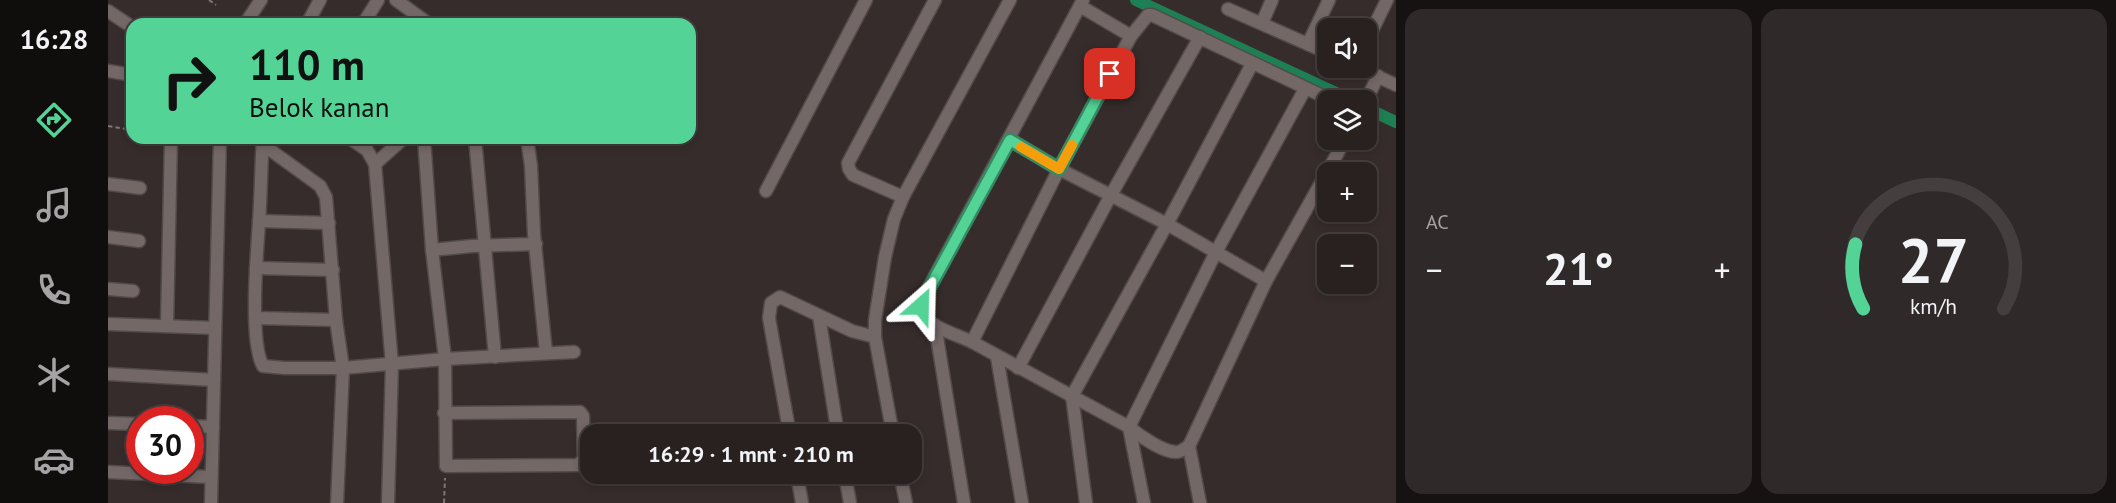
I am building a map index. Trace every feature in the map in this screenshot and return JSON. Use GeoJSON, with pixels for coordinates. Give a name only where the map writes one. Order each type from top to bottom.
{"type":"FeatureCollection","features":[{"type":"Feature","properties":{"kind":"street"},"geometry":{"type":"LineString","coordinates":[[249,18],[261,0]]}},
{"type":"Feature","properties":{"kind":"street"},"geometry":{"type":"LineString","coordinates":[[310,18],[320,0]]}},
{"type":"Feature","properties":{"kind":"street"},"geometry":{"type":"LineString","coordinates":[[367,18],[378,0]]}},
{"type":"Feature","properties":{"kind":"street"},"geometry":{"type":"LineString","coordinates":[[396,0],[419,18]]}},
{"type":"Feature","properties":{"kind":"street"},"geometry":{"type":"LineString","coordinates":[[766,191],[866,0]]}},
{"type":"Feature","properties":{"kind":"street"},"geometry":{"type":"LineString","coordinates":[[903,197],[853,175],[848,163],[935,0]]}},
{"type":"Feature","properties":{"kind":"street"},"geometry":{"type":"LineString","coordinates":[[891,424],[875,338],[875,320],[885,257],[894,219],[903,197],[1010,0]]}},
{"type":"Feature","properties":{"kind":"street"},"geometry":{"type":"LineString","coordinates":[[1262,23],[1272,0]]}},
{"type":"Feature","properties":{"kind":"street"},"geometry":{"type":"LineString","coordinates":[[1308,44],[1329,0]]}},
{"type":"Feature","properties":{"kind":"street"},"geometry":{"type":"LineString","coordinates":[[1377,20],[1387,0]]}},
{"type":"Feature","properties":{"kind":"street"},"geometry":{"type":"LineString","coordinates":[[1131,36],[1082,3],[924,298],[921,306],[922,312],[935,325],[972,342],[1129,426],[1144,439],[1173,452],[1181,451],[1189,446],[1266,281],[1339,150]]}},
{"type":"Feature","properties":{"kind":"street"},"geometry":{"type":"LineString","coordinates":[[1228,9],[1317,48]]}},
{"type":"Feature","properties":{"kind":"street"},"geometry":{"type":"LineString","coordinates":[[108,11],[126,23]]}},
{"type":"Feature","properties":{"kind":"street"},"geometry":{"type":"LineString","coordinates":[[972,342],[1059,169],[1131,36],[1144,19],[1152,15],[1317,94]]}},
{"type":"Feature","properties":{"kind":"street"},"geometry":{"type":"LineString","coordinates":[[1018,368],[1111,195],[1200,37]]}},
{"type":"Feature","properties":{"kind":"street"},"geometry":{"type":"LineString","coordinates":[[1086,503],[1072,396],[1252,64]]}},
{"type":"Feature","properties":{"kind":"street"},"geometry":{"type":"LineString","coordinates":[[108,71],[126,74]]}},
{"type":"Feature","properties":{"kind":"street"},"geometry":{"type":"LineString","coordinates":[[1372,90],[1378,76],[1396,85]]}},
{"type":"Feature","properties":{"kind":"street"},"geometry":{"type":"LineString","coordinates":[[1144,503],[1129,426],[1216,252],[1305,88]]}},
{"type":"Feature","properties":{"kind":"street"},"geometry":{"type":"LineString","coordinates":[[1010,140],[1059,169],[1167,224],[1266,281]]}},
{"type":"Feature","properties":{"kind":"street"},"geometry":{"type":"LineString","coordinates":[[167,326],[171,144]]}},
{"type":"Feature","properties":{"kind":"street"},"geometry":{"type":"LineString","coordinates":[[211,503],[220,144]]}},
{"type":"Feature","properties":{"kind":"street"},"geometry":{"type":"LineString","coordinates":[[262,144],[256,318],[258,354],[263,366],[343,368],[445,359],[573,352]]}},
{"type":"Feature","properties":{"kind":"street"},"geometry":{"type":"LineString","coordinates":[[266,144],[320,186],[326,197],[336,320],[343,368],[337,503]]}},
{"type":"Feature","properties":{"kind":"street"},"geometry":{"type":"LineString","coordinates":[[358,144],[367,150],[375,164],[392,365],[388,503]]}},
{"type":"Feature","properties":{"kind":"street"},"geometry":{"type":"LineString","coordinates":[[375,164],[397,144]]}},
{"type":"Feature","properties":{"kind":"street"},"geometry":{"type":"LineString","coordinates":[[424,144],[432,250],[445,359],[444,413],[446,466],[578,465],[584,459],[583,416],[580,412],[444,413]]}},
{"type":"Feature","properties":{"kind":"street"},"geometry":{"type":"LineString","coordinates":[[476,144],[495,357]]}},
{"type":"Feature","properties":{"kind":"street"},"geometry":{"type":"LineString","coordinates":[[527,144],[531,166],[546,353]]}},
{"type":"Feature","properties":{"kind":"street"},"geometry":{"type":"LineString","coordinates":[[108,184],[140,188]]}},
{"type":"Feature","properties":{"kind":"street"},"geometry":{"type":"LineString","coordinates":[[259,221],[329,224]]}},
{"type":"Feature","properties":{"kind":"street"},"geometry":{"type":"LineString","coordinates":[[108,237],[139,241]]}},
{"type":"Feature","properties":{"kind":"street"},"geometry":{"type":"LineString","coordinates":[[432,250],[536,244]]}},
{"type":"Feature","properties":{"kind":"street"},"geometry":{"type":"LineString","coordinates":[[256,268],[333,270]]}},
{"type":"Feature","properties":{"kind":"street"},"geometry":{"type":"LineString","coordinates":[[108,289],[133,291]]}},
{"type":"Feature","properties":{"kind":"street"},"geometry":{"type":"LineString","coordinates":[[788,424],[769,308],[771,303],[780,297],[852,332],[875,338]]}},
{"type":"Feature","properties":{"kind":"street"},"geometry":{"type":"LineString","coordinates":[[819,316],[836,424]]}},
{"type":"Feature","properties":{"kind":"street"},"geometry":{"type":"LineString","coordinates":[[256,318],[336,320]]}},
{"type":"Feature","properties":{"kind":"street"},"geometry":{"type":"LineString","coordinates":[[108,324],[215,328]]}},
{"type":"Feature","properties":{"kind":"street"},"geometry":{"type":"LineString","coordinates":[[935,325],[964,503]]}},
{"type":"Feature","properties":{"kind":"street"},"geometry":{"type":"LineString","coordinates":[[997,357],[1022,503]]}},
{"type":"Feature","properties":{"kind":"street"},"geometry":{"type":"LineString","coordinates":[[108,374],[214,380]]}},
{"type":"Feature","properties":{"kind":"street"},"geometry":{"type":"LineString","coordinates":[[108,423],[126,424]]}},
{"type":"Feature","properties":{"kind":"street"},"geometry":{"type":"LineString","coordinates":[[204,427],[213,427]]}},
{"type":"Feature","properties":{"kind":"street"},"geometry":{"type":"LineString","coordinates":[[1189,446],[1200,503]]}},
{"type":"Feature","properties":{"kind":"street"},"geometry":{"type":"LineString","coordinates":[[108,472],[210,477]]}},
{"type":"Feature","properties":{"kind":"street"},"geometry":{"type":"LineString","coordinates":[[799,484],[802,503]]}},
{"type":"Feature","properties":{"kind":"street"},"geometry":{"type":"LineString","coordinates":[[847,484],[850,503]]}},
{"type":"Feature","properties":{"kind":"street"},"geometry":{"type":"LineString","coordinates":[[902,484],[906,503]]}},
{"type":"Feature","properties":{"kind":"path"},"geometry":{"type":"LineString","coordinates":[[209,0],[216,5]]}},
{"type":"Feature","properties":{"kind":"path"},"geometry":{"type":"LineString","coordinates":[[108,126],[126,129]]}},
{"type":"Feature","properties":{"kind":"path"},"geometry":{"type":"LineString","coordinates":[[444,503],[446,466]]}},
{"type":"Feature","properties":{"kind":"waterway"},"geometry":{"type":"LineString","coordinates":[[1136,0],[1330,90]]}},
{"type":"Feature","properties":{"kind":"waterway"},"geometry":{"type":"LineString","coordinates":[[1377,113],[1396,122]]}},
{"type":"Feature","properties":{"kind":"slow traffic"},"geometry":{"type":"LineString","coordinates":[[1021,147],[1059,169],[1072,145]]}},
{"type":"Feature","properties":{"kind":"route"},"geometry":{"type":"LineString","coordinates":[[921,306],[1010,140],[1059,169],[1110,74]]}}]}
